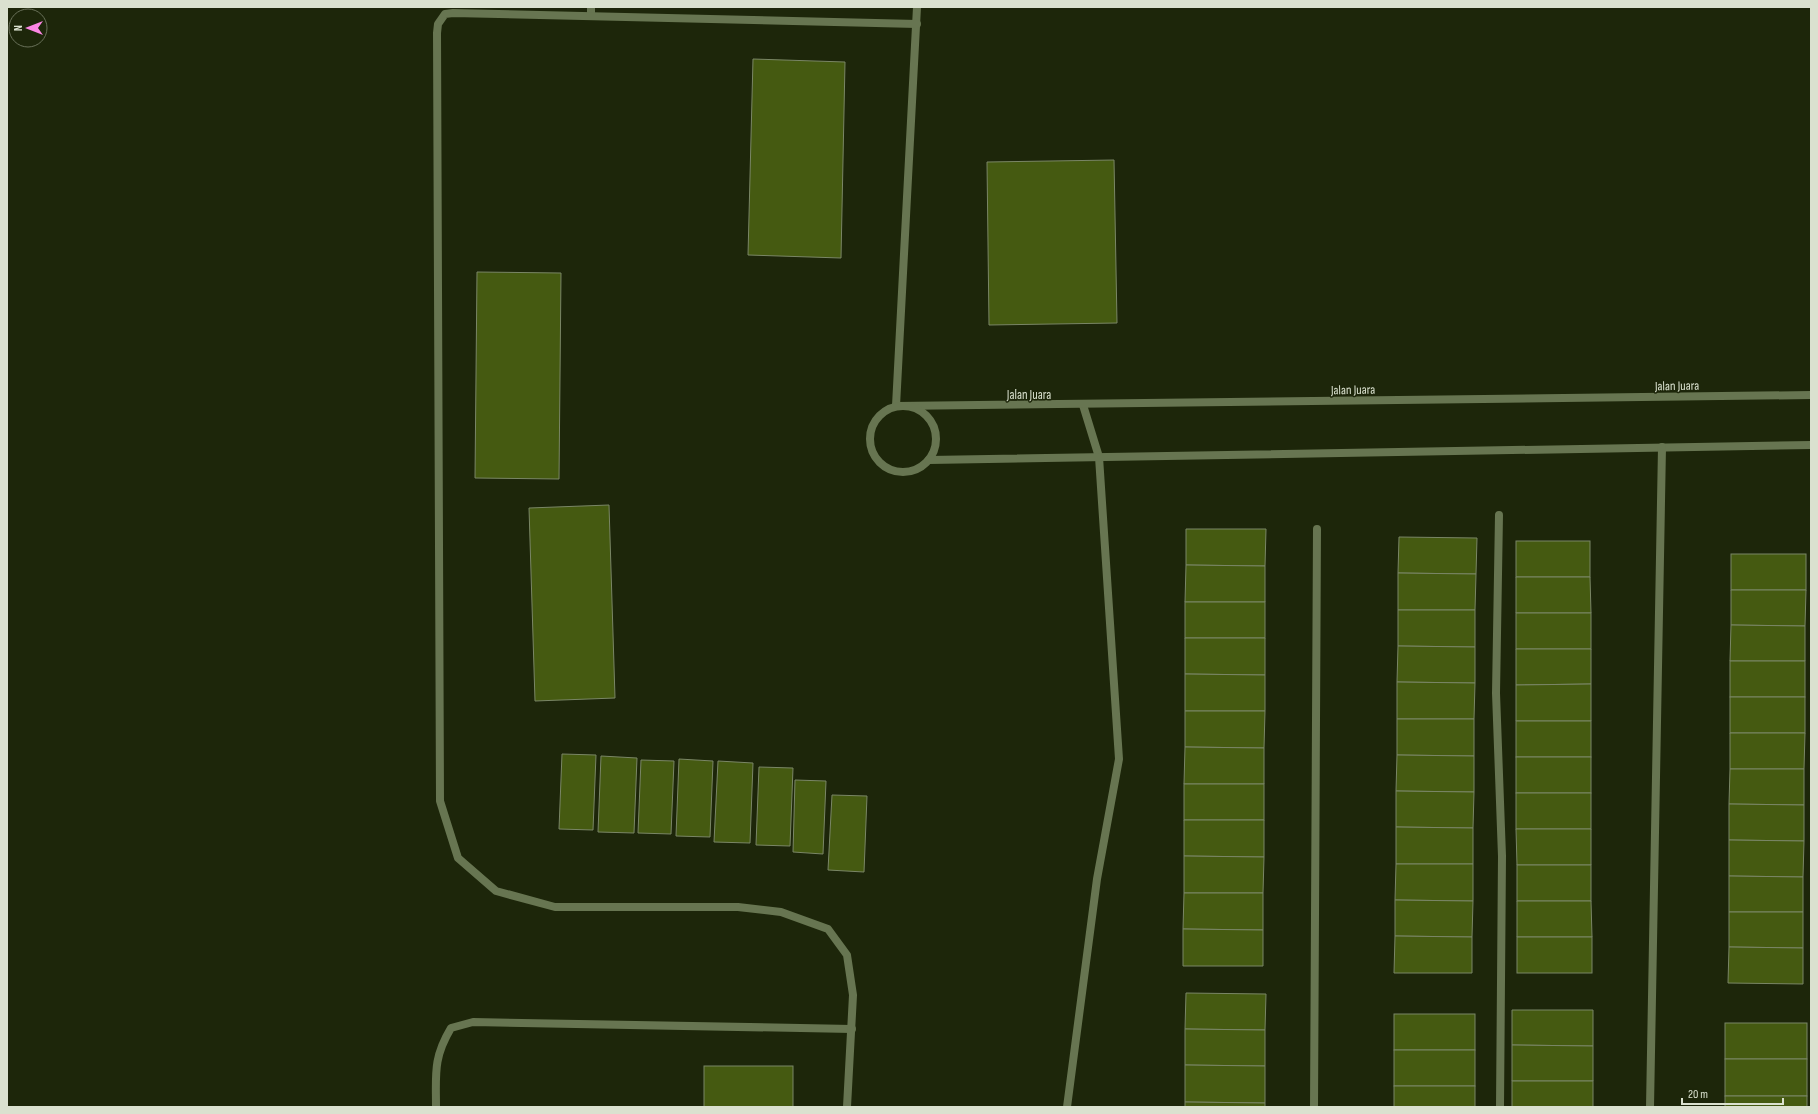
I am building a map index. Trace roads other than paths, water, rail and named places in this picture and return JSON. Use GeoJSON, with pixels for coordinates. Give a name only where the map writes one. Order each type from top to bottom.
{"type":"FeatureCollection","features":[{"type":"Feature","properties":{"kind":"street"},"geometry":{"type":"LineString","coordinates":[[591,7],[592,16]]}},
{"type":"Feature","properties":{"kind":"street"},"geometry":{"type":"LineString","coordinates":[[896,406],[917,7]]}},
{"type":"Feature","properties":{"kind":"street"},"geometry":{"type":"LineString","coordinates":[[847,1107],[853,994],[847,955],[828,929],[781,912],[738,907],[555,908],[496,891],[458,858],[440,801],[438,24],[444,14],[453,13],[917,24]]}},
{"type":"Feature","properties":{"kind":"street","name":"Jalan Juara"},"geometry":{"type":"LineString","coordinates":[[896,406],[1083,405],[1811,395]]}},
{"type":"Feature","properties":{"kind":"street"},"geometry":{"type":"LineString","coordinates":[[1067,1107],[1097,879],[1120,759],[1099,457],[1083,405]]}},
{"type":"Feature","properties":{"kind":"street"},"geometry":{"type":"LineString","coordinates":[[896,406],[912,407],[926,415],[934,429],[936,445],[929,460],[914,470],[896,472],[880,464],[870,448],[870,430],[880,414],[896,406]]}},
{"type":"Feature","properties":{"kind":"street"},"geometry":{"type":"LineString","coordinates":[[929,460],[1811,445]]}},
{"type":"Feature","properties":{"kind":"street"},"geometry":{"type":"LineString","coordinates":[[1650,1107],[1662,447]]}},
{"type":"Feature","properties":{"kind":"street"},"geometry":{"type":"LineString","coordinates":[[1499,515],[1496,693],[1502,856],[1500,1107]]}},
{"type":"Feature","properties":{"kind":"street"},"geometry":{"type":"LineString","coordinates":[[1314,1107],[1317,529]]}},
{"type":"Feature","properties":{"kind":"street"},"geometry":{"type":"LineString","coordinates":[[436,1107],[436,1062],[442,1043],[451,1028],[473,1022],[852,1029]]}}]}
